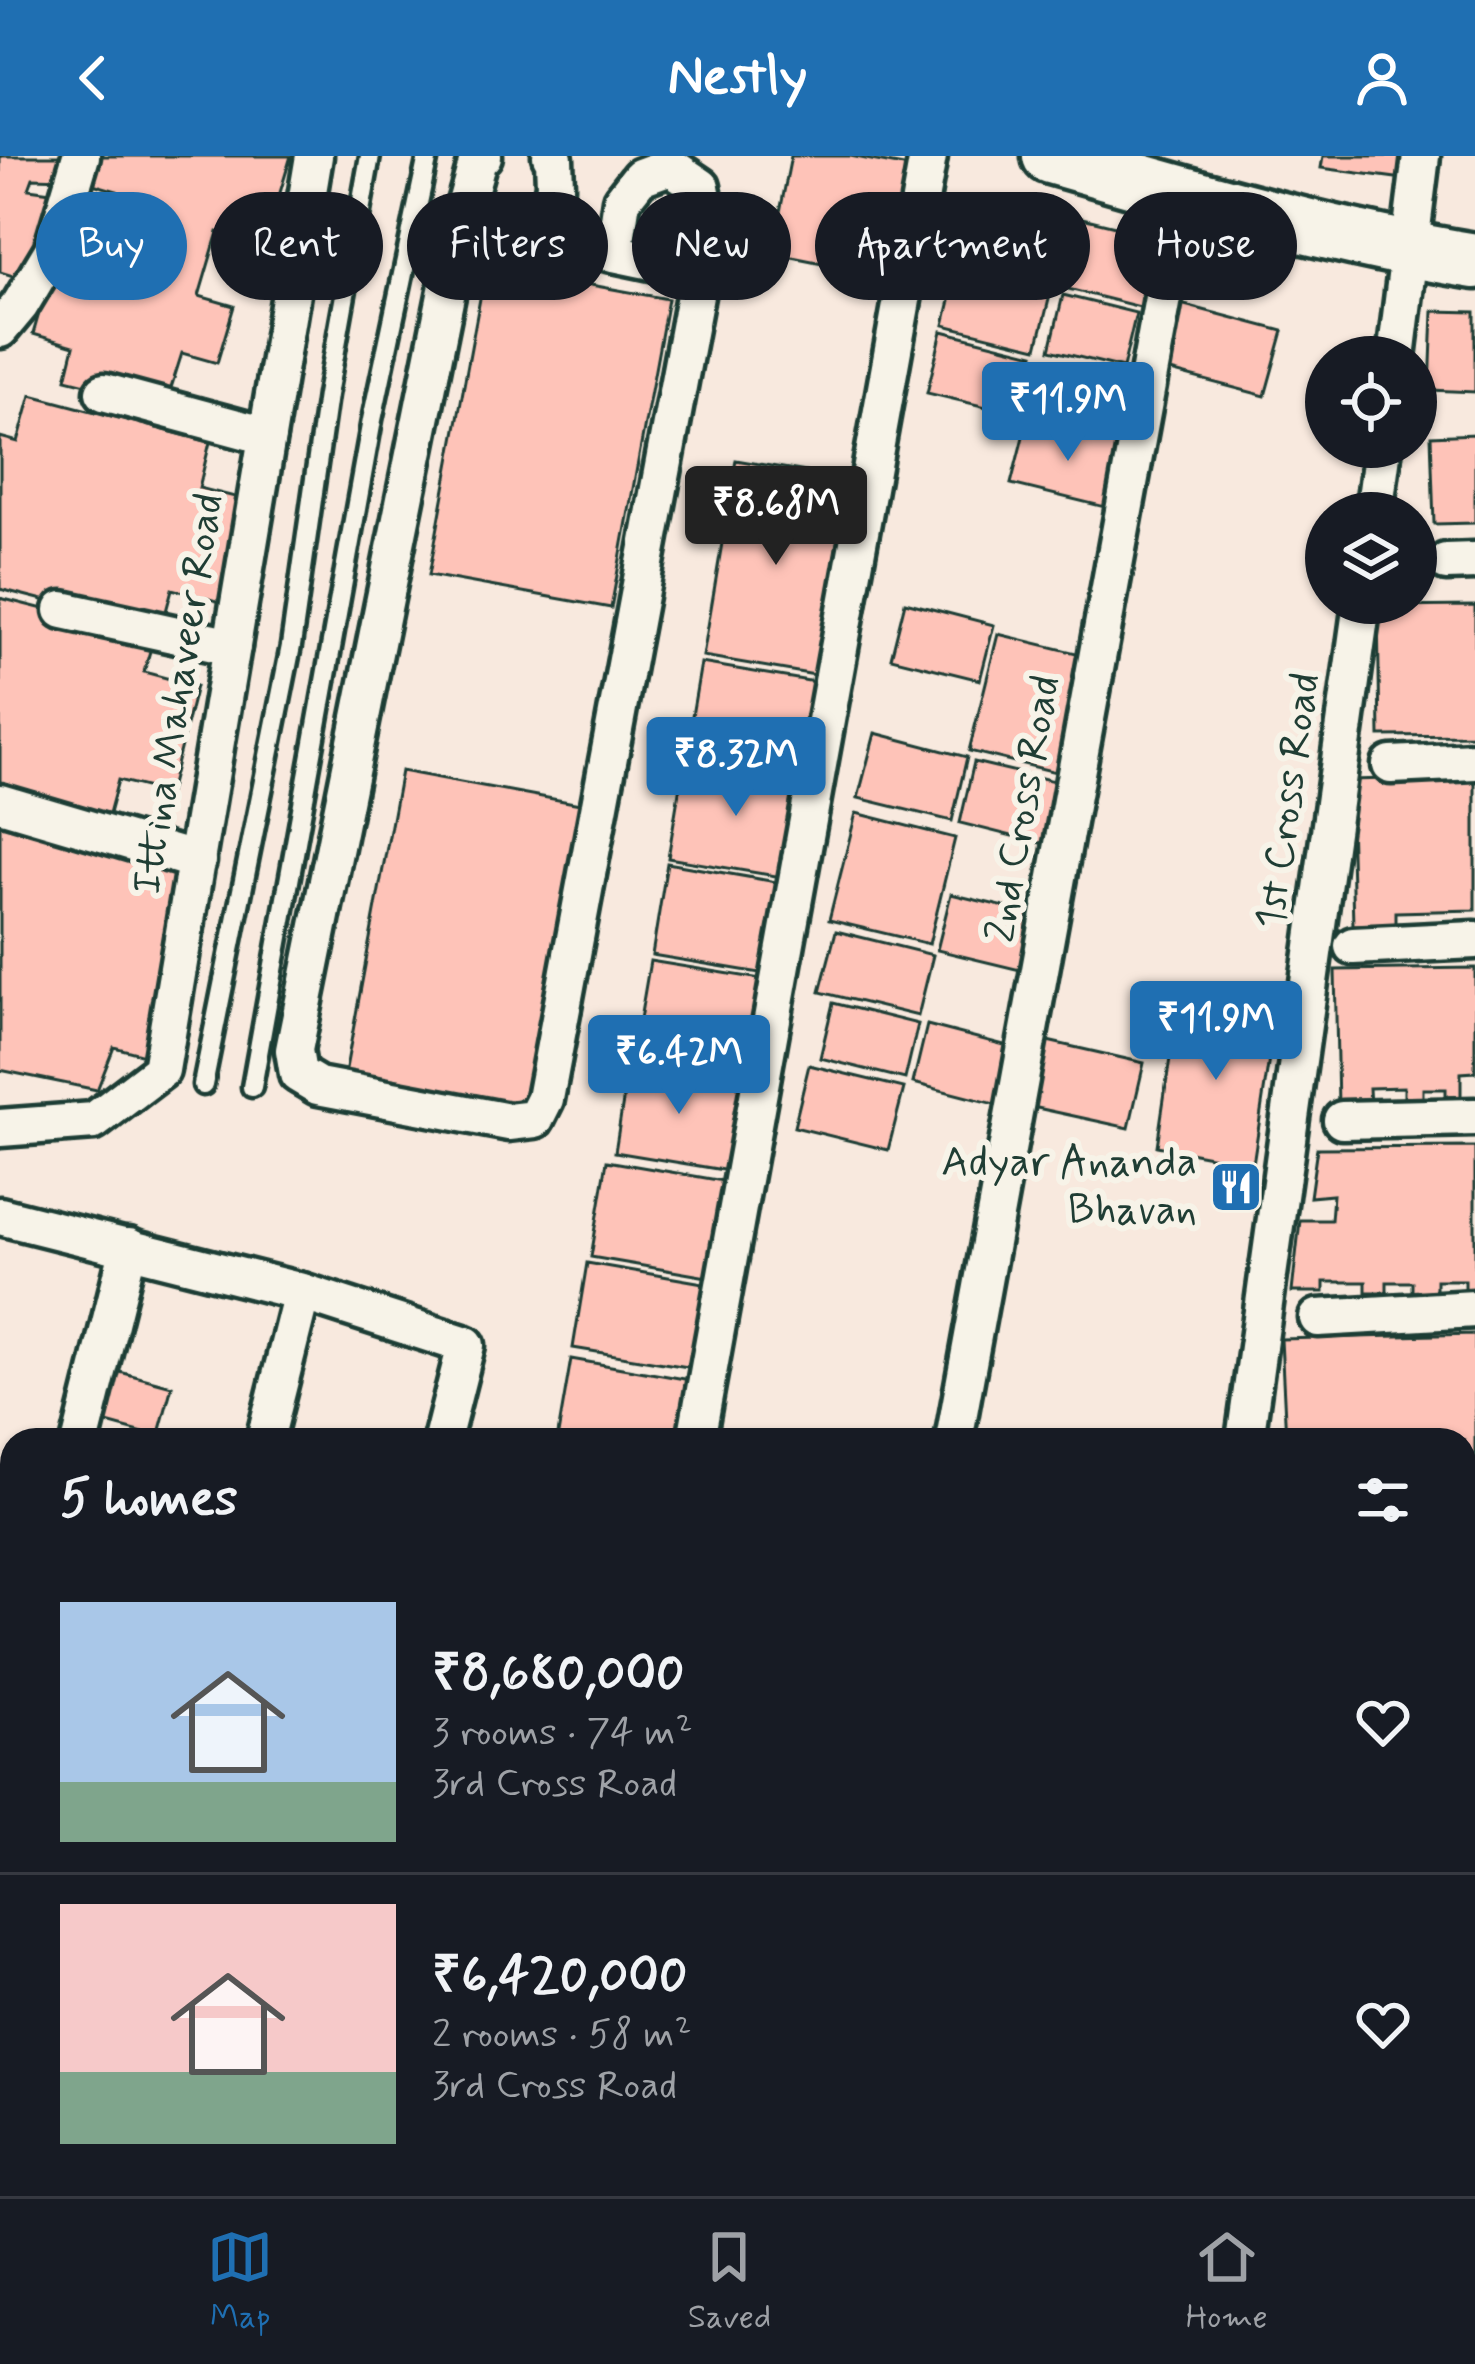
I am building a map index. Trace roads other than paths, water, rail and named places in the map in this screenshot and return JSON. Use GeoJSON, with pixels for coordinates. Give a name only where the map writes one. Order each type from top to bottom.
{"type":"FeatureCollection","features":[{"type":"Feature","properties":{"kind":"main road"},"geometry":{"type":"LineString","coordinates":[[1050,156],[1175,192]]}},
{"type":"Feature","properties":{"kind":"main road"},"geometry":{"type":"LineString","coordinates":[[1297,223],[1410,251],[1475,261]]}},
{"type":"Feature","properties":{"kind":"street"},"geometry":{"type":"LineString","coordinates":[[0,329],[53,250],[81,156]]}},
{"type":"Feature","properties":{"kind":"street","name":"Ittina Mahaveer Road"},"geometry":{"type":"LineString","coordinates":[[0,1128],[94,1121],[161,1070],[314,156]]}},
{"type":"Feature","properties":{"kind":"street"},"geometry":{"type":"LineString","coordinates":[[469,192],[483,156]]}},
{"type":"Feature","properties":{"kind":"street"},"geometry":{"type":"LineString","coordinates":[[550,156],[554,159],[553,192]]}},
{"type":"Feature","properties":{"kind":"street"},"geometry":{"type":"LineString","coordinates":[[698,1428],[928,156]]}},
{"type":"Feature","properties":{"kind":"street"},"geometry":{"type":"LineString","coordinates":[[1399,336],[1421,156]]}},
{"type":"Feature","properties":{"kind":"street"},"geometry":{"type":"LineString","coordinates":[[614,253],[622,200],[640,177],[671,161],[702,192]]}},
{"type":"Feature","properties":{"kind":"street"},"geometry":{"type":"LineString","coordinates":[[608,252],[632,257]]}},
{"type":"Feature","properties":{"kind":"street"},"geometry":{"type":"LineString","coordinates":[[445,300],[294,1050],[298,1074],[318,1086],[509,1122],[535,1119],[544,1099],[694,300]]}},
{"type":"Feature","properties":{"kind":"street","name":"2nd Cross Road"},"geometry":{"type":"LineString","coordinates":[[956,1428],[1163,300]]}},
{"type":"Feature","properties":{"kind":"street"},"geometry":{"type":"LineString","coordinates":[[104,392],[267,436]]}},
{"type":"Feature","properties":{"kind":"street"},"geometry":{"type":"LineString","coordinates":[[63,610],[232,647]]}},
{"type":"Feature","properties":{"kind":"street","name":"1st Cross Road"},"geometry":{"type":"LineString","coordinates":[[1248,1428],[1359,624]]}},
{"type":"Feature","properties":{"kind":"street"},"geometry":{"type":"LineString","coordinates":[[1391,764],[1475,761]]}},
{"type":"Feature","properties":{"kind":"street"},"geometry":{"type":"LineString","coordinates":[[0,803],[197,861]]}},
{"type":"Feature","properties":{"kind":"street"},"geometry":{"type":"LineString","coordinates":[[1353,946],[1475,940]]}},
{"type":"Feature","properties":{"kind":"street"},"geometry":{"type":"LineString","coordinates":[[1342,1120],[1475,1118]]}},
{"type":"Feature","properties":{"kind":"street"},"geometry":{"type":"LineString","coordinates":[[0,1216],[302,1292],[466,1345],[445,1428]]}},
{"type":"Feature","properties":{"kind":"street"},"geometry":{"type":"LineString","coordinates":[[84,1428],[129,1247]]}},
{"type":"Feature","properties":{"kind":"street"},"geometry":{"type":"LineString","coordinates":[[268,1428],[302,1292]]}},
{"type":"Feature","properties":{"kind":"street"},"geometry":{"type":"LineString","coordinates":[[1318,1318],[1475,1309]]}},
{"type":"Feature","properties":{"kind":"lane"},"geometry":{"type":"LineString","coordinates":[[203,1084],[291,646],[327,395],[370,156]]}},
{"type":"Feature","properties":{"kind":"lane"},"geometry":{"type":"LineString","coordinates":[[252,1087],[372,420],[428,156]]}},
{"type":"Feature","properties":{"kind":"place","name":"Adyar Ananda Bhavan"},"geometry":{"type":"Point","coordinates":[1236,1187]}}]}
